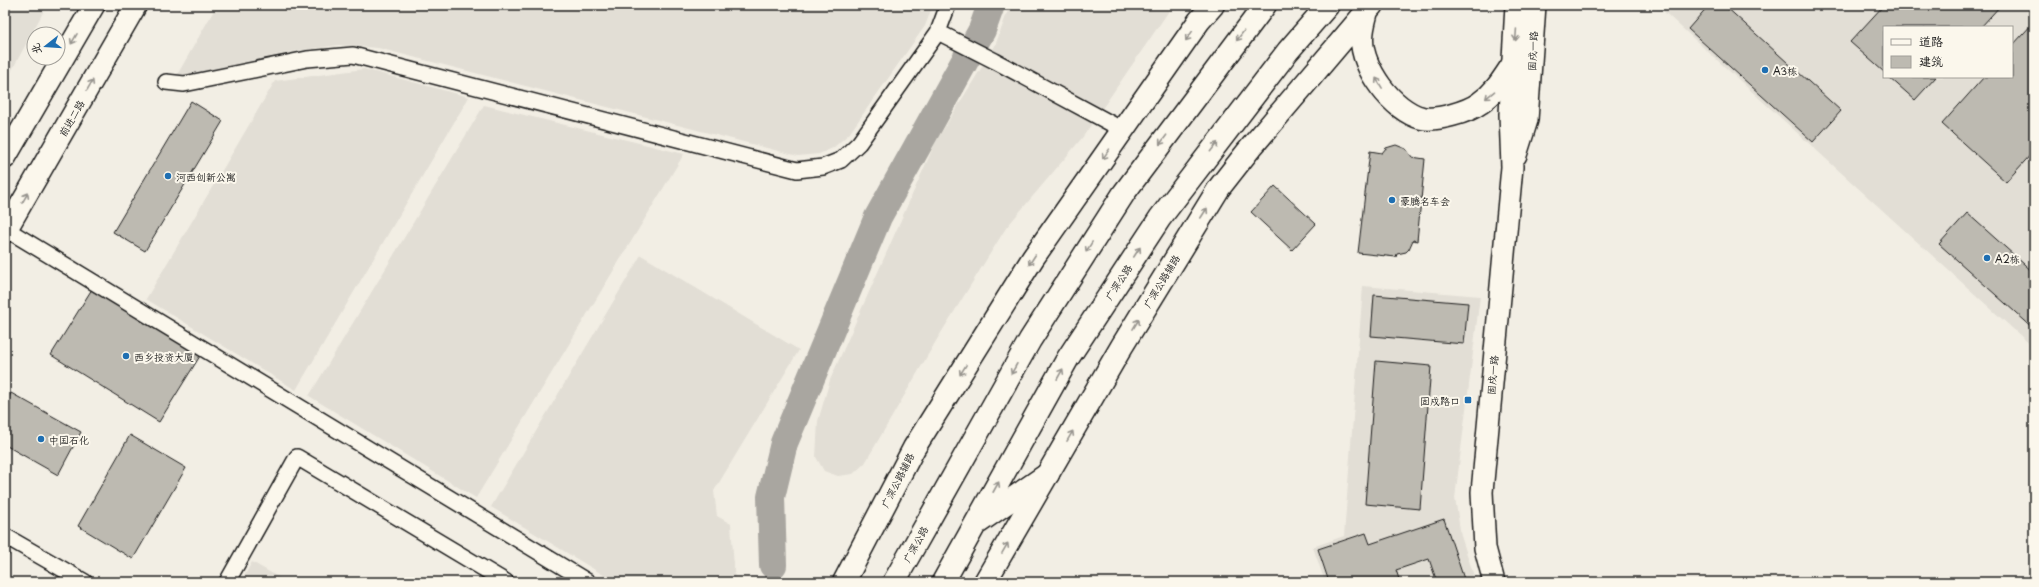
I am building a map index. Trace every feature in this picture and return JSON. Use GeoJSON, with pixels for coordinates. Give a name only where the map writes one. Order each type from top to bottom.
{"type":"FeatureCollection","features":[{"type":"Feature","properties":{"kind":"main road","name":"广深公路辅路"},"geometry":{"type":"LineString","coordinates":[[844,582],[914,448],[1033,258],[1199,22],[1213,5]]}},
{"type":"Feature","properties":{"kind":"main road","name":"广深公路"},"geometry":{"type":"LineString","coordinates":[[894,582],[1030,340],[1124,193],[1265,5]]}},
{"type":"Feature","properties":{"kind":"main road","name":"广深公路"},"geometry":{"type":"LineString","coordinates":[[943,582],[1068,358],[1160,218],[1288,51],[1328,5]]}},
{"type":"Feature","properties":{"kind":"main road","name":"广深公路辅路"},"geometry":{"type":"LineString","coordinates":[[985,582],[1122,346],[1219,188],[1248,151],[1369,8]]}},
{"type":"Feature","properties":{"kind":"main road"},"geometry":{"type":"LineString","coordinates":[[1369,8],[1362,38],[1368,65],[1382,89],[1402,108],[1423,118],[1454,116],[1479,104],[1495,91],[1514,64]]}},
{"type":"Feature","properties":{"kind":"main road"},"geometry":{"type":"LineString","coordinates":[[975,525],[1048,474]]}},
{"type":"Feature","properties":{"kind":"street"},"geometry":{"type":"LineString","coordinates":[[5,158],[94,5]]}},
{"type":"Feature","properties":{"kind":"street","name":"前进二路"},"geometry":{"type":"LineString","coordinates":[[6,230],[136,5]]}},
{"type":"Feature","properties":{"kind":"street"},"geometry":{"type":"LineString","coordinates":[[166,82],[184,84],[307,59],[353,55],[797,170],[823,167],[841,160],[859,143],[938,32],[948,5]]}},
{"type":"Feature","properties":{"kind":"street","name":"固戍一路"},"geometry":{"type":"LineString","coordinates":[[1494,582],[1482,523],[1482,492],[1512,167],[1510,114],[1514,64],[1516,5]]}},
{"type":"Feature","properties":{"kind":"street","name":"固戍一路"},"geometry":{"type":"LineString","coordinates":[[1512,167],[1527,120],[1535,5]]}},
{"type":"Feature","properties":{"kind":"street"},"geometry":{"type":"LineString","coordinates":[[938,32],[1123,130]]}},
{"type":"Feature","properties":{"kind":"street"},"geometry":{"type":"LineString","coordinates":[[6,230],[588,582]]}},
{"type":"Feature","properties":{"kind":"street"},"geometry":{"type":"LineString","coordinates":[[227,582],[297,457],[506,582]]}},
{"type":"Feature","properties":{"kind":"street"},"geometry":{"type":"LineString","coordinates":[[5,536],[85,582]]}},
{"type":"Feature","properties":{"kind":"shaded area"},"geometry":{"type":"Polygon","coordinates":[[[5,5],[47,5],[36,26],[26,26],[26,44],[5,83],[5,5]]]}},
{"type":"Feature","properties":{"kind":"shaded area"},"geometry":{"type":"Polygon","coordinates":[[[217,5],[933,5],[925,26],[849,134],[833,148],[819,154],[798,156],[378,48],[339,45],[292,52],[176,77],[217,5]]]}},
{"type":"Feature","properties":{"kind":"shaded area"},"geometry":{"type":"Polygon","coordinates":[[[1010,5],[1173,5],[1082,138],[1006,228],[936,341],[865,463],[853,474],[838,476],[824,471],[816,457],[818,421],[830,380],[936,141],[995,46],[1010,5]]]}},
{"type":"Feature","properties":{"kind":"shaded area"},"geometry":{"type":"Polygon","coordinates":[[[1663,5],[2034,5],[2034,348],[1660,8],[1663,5]]]}},
{"type":"Feature","properties":{"kind":"shaded area"},"geometry":{"type":"Polygon","coordinates":[[[364,69],[469,97],[296,390],[146,299],[275,81],[364,69]]]}},
{"type":"Feature","properties":{"kind":"shaded area"},"geometry":{"type":"Polygon","coordinates":[[[484,105],[684,154],[476,498],[309,396],[484,105]]]}},
{"type":"Feature","properties":{"kind":"shaded area"},"geometry":{"type":"Polygon","coordinates":[[[641,255],[799,350],[714,491],[717,516],[731,524],[735,582],[615,582],[491,507],[641,255]]]}},
{"type":"Feature","properties":{"kind":"shaded area"},"geometry":{"type":"Polygon","coordinates":[[[1363,286],[1480,296],[1455,498],[1461,536],[1476,582],[1325,582],[1313,547],[1344,536],[1363,286]]]}},
{"type":"Feature","properties":{"kind":"shaded area"},"geometry":{"type":"Polygon","coordinates":[[[252,562],[287,582],[241,582],[252,562]]]}},
{"type":"Feature","properties":{"kind":"building","name":"A3栋"},"geometry":{"type":"Polygon","coordinates":[[[1709,5],[1724,5],[1841,111],[1813,142],[1688,29],[1709,5]]]}},
{"type":"Feature","properties":{"kind":"building"},"geometry":{"type":"Polygon","coordinates":[[[1884,5],[2001,5],[1982,26],[1883,26],[1883,71],[1850,42],[1884,5]]]}},
{"type":"Feature","properties":{"kind":"building"},"geometry":{"type":"Polygon","coordinates":[[[2034,22],[2034,151],[2006,182],[1942,124],[1983,78],[2013,78],[2013,45],[2034,22]]]}},
{"type":"Feature","properties":{"kind":"building"},"geometry":{"type":"Polygon","coordinates":[[[1890,78],[1935,78],[1915,100],[1890,78]]]}},
{"type":"Feature","properties":{"kind":"building","name":"河西创新公寓"},"geometry":{"type":"Polygon","coordinates":[[[191,101],[223,121],[145,251],[113,232],[191,101]]]}},
{"type":"Feature","properties":{"kind":"building","name":"豪腾名车会"},"geometry":{"type":"Polygon","coordinates":[[[1396,145],[1406,149],[1412,157],[1425,159],[1417,241],[1413,240],[1406,252],[1397,254],[1396,257],[1358,253],[1370,151],[1382,153],[1386,148],[1396,145]]]}},
{"type":"Feature","properties":{"kind":"building"},"geometry":{"type":"Polygon","coordinates":[[[1275,186],[1316,224],[1292,250],[1251,212],[1275,186]]]}},
{"type":"Feature","properties":{"kind":"building","name":"A2栋"},"geometry":{"type":"Polygon","coordinates":[[[1967,213],[2034,273],[2034,329],[1939,244],[1967,213]]]}},
{"type":"Feature","properties":{"kind":"building","name":"西乡投资大厦"},"geometry":{"type":"Polygon","coordinates":[[[92,289],[200,356],[159,422],[51,355],[92,289]]]}},
{"type":"Feature","properties":{"kind":"building"},"geometry":{"type":"Polygon","coordinates":[[[1374,295],[1468,303],[1464,344],[1371,336],[1374,295]]]}},
{"type":"Feature","properties":{"kind":"building"},"geometry":{"type":"Polygon","coordinates":[[[1376,361],[1431,366],[1420,509],[1365,504],[1376,361]]]}},
{"type":"Feature","properties":{"kind":"building","name":"中国石化"},"geometry":{"type":"Polygon","coordinates":[[[11,393],[81,432],[58,475],[5,445],[5,405],[11,393]]]}},
{"type":"Feature","properties":{"kind":"building"},"geometry":{"type":"Polygon","coordinates":[[[130,435],[186,468],[133,559],[78,526],[130,435]]]}},
{"type":"Feature","properties":{"kind":"building"},"geometry":{"type":"Polygon","coordinates":[[[1444,519],[1465,582],[1437,582],[1429,559],[1396,570],[1400,582],[1329,582],[1318,549],[1366,533],[1370,544],[1444,519]]]}},
{"type":"Feature","properties":{"kind":"building"},"geometry":{"type":"Polygon","coordinates":[[[5,550],[10,553],[5,561],[5,550]]]}},
{"type":"Feature","properties":{"kind":"waterway"},"geometry":{"type":"LineString","coordinates":[[773,565],[771,497],[784,443],[878,217],[982,30],[991,5]]}},
{"type":"Feature","properties":{"kind":"place","name":"A3栋"},"geometry":{"type":"Point","coordinates":[1765,70]}},
{"type":"Feature","properties":{"kind":"place","name":"河西创新公寓"},"geometry":{"type":"Point","coordinates":[168,176]}},
{"type":"Feature","properties":{"kind":"place","name":"豪腾名车会"},"geometry":{"type":"Point","coordinates":[1392,200]}},
{"type":"Feature","properties":{"kind":"place","name":"A2栋"},"geometry":{"type":"Point","coordinates":[1987,258]}},
{"type":"Feature","properties":{"kind":"place","name":"西乡投资大厦"},"geometry":{"type":"Point","coordinates":[126,356]}},
{"type":"Feature","properties":{"kind":"place","name":"固戍路口"},"geometry":{"type":"Point","coordinates":[1468,400]}},
{"type":"Feature","properties":{"kind":"place","name":"中国石化"},"geometry":{"type":"Point","coordinates":[41,439]}}]}
